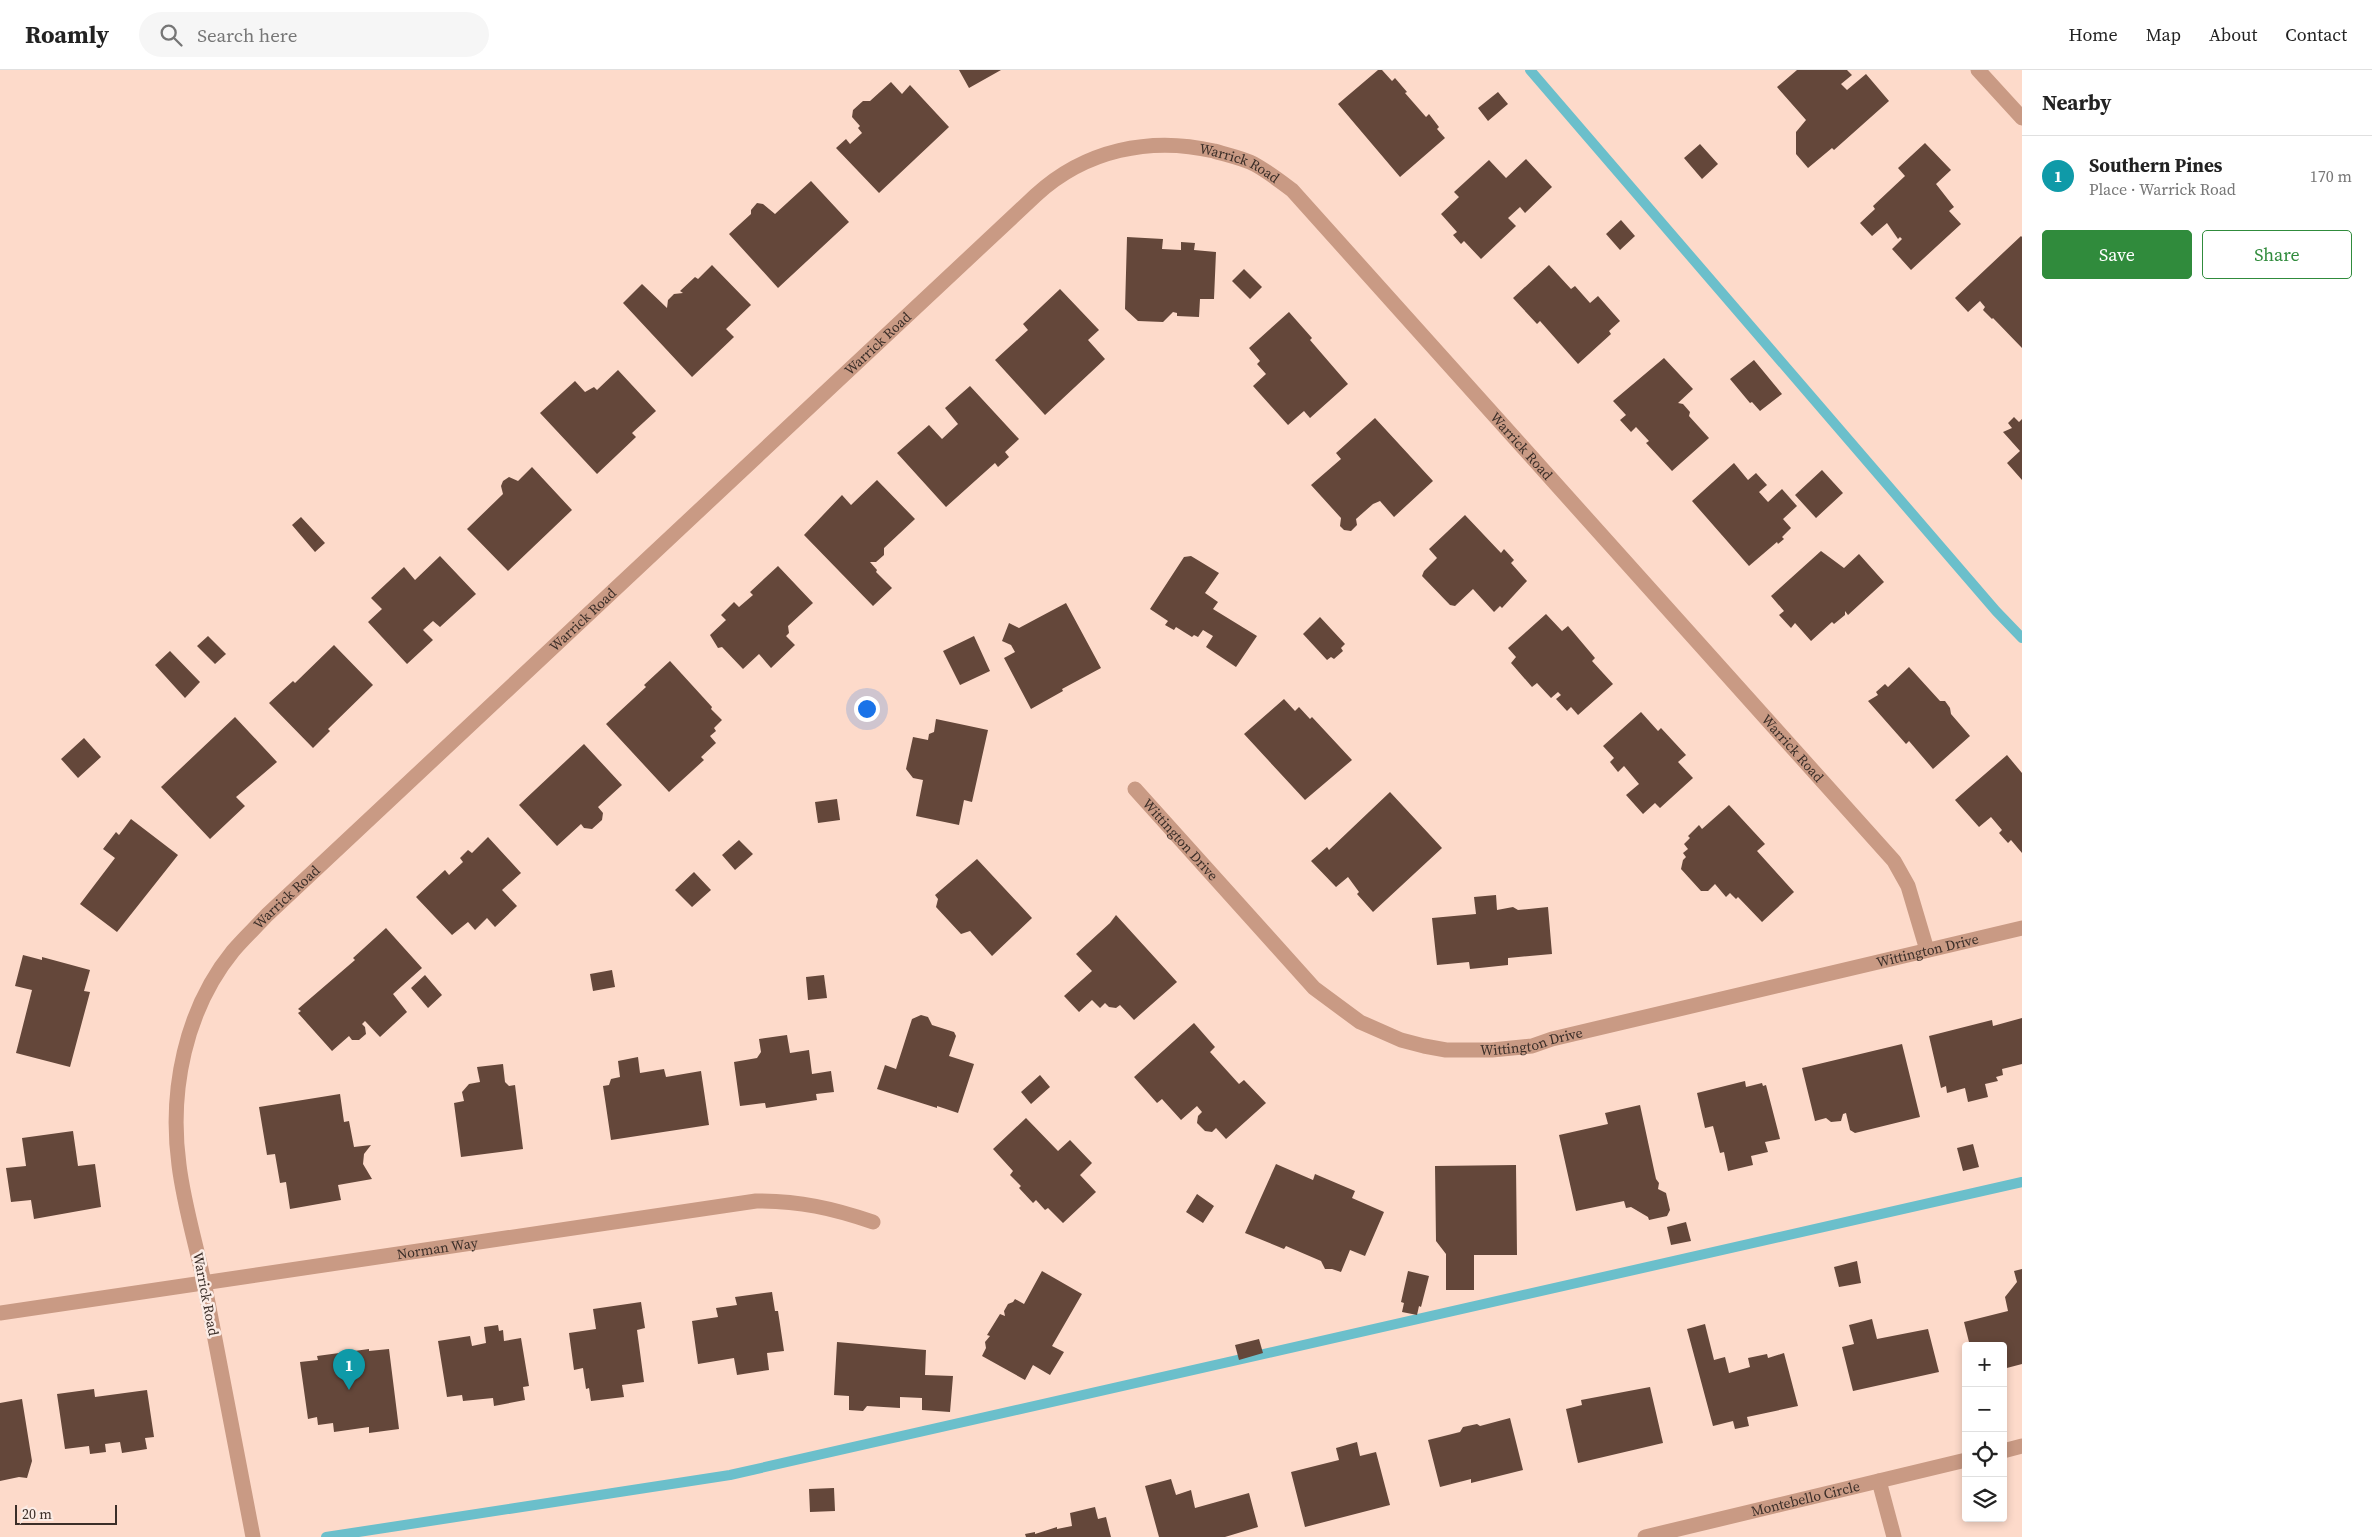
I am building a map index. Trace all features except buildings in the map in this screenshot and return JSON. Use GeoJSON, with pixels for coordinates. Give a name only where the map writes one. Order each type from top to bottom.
{"type":"FeatureCollection","features":[{"type":"Feature","properties":{"kind":"street"},"geometry":{"type":"LineString","coordinates":[[1978,70],[2022,118]]}},
{"type":"Feature","properties":{"kind":"street","name":"Warrick Road"},"geometry":{"type":"LineString","coordinates":[[253,1537],[204,1283],[179,1166],[175,1114],[180,1068],[189,1034],[209,988],[233,951],[274,908],[1036,195],[1053,180],[1105,154],[1144,145],[1188,145],[1231,156],[1253,164],[1292,190],[1894,861],[1908,886],[1927,950]]}},
{"type":"Feature","properties":{"kind":"street","name":"Wittington Drive"},"geometry":{"type":"LineString","coordinates":[[1135,789],[1314,988],[1360,1022],[1401,1040],[1446,1050],[1492,1050],[1532,1046],[1552,1039],[2022,928]]}},
{"type":"Feature","properties":{"kind":"street","name":"Norman Way"},"geometry":{"type":"LineString","coordinates":[[0,1313],[756,1201],[794,1201],[841,1211],[874,1222]]}},
{"type":"Feature","properties":{"kind":"street"},"geometry":{"type":"LineString","coordinates":[[2007,1450],[2022,1446]]}},
{"type":"Feature","properties":{"kind":"street","name":"Montebello Circle"},"geometry":{"type":"LineString","coordinates":[[1644,1537],[1962,1461]]}},
{"type":"Feature","properties":{"kind":"street"},"geometry":{"type":"LineString","coordinates":[[1879,1481],[1894,1537]]}},
{"type":"Feature","properties":{"kind":"waterway"},"geometry":{"type":"LineString","coordinates":[[1530,70],[1996,611],[2022,638]]}},
{"type":"Feature","properties":{"kind":"waterway"},"geometry":{"type":"LineString","coordinates":[[326,1537],[730,1475],[2022,1182]]}},
{"type":"Feature","properties":{"kind":"place","name":"Southern Pines"},"geometry":{"type":"Point","coordinates":[349,1390]}}]}
